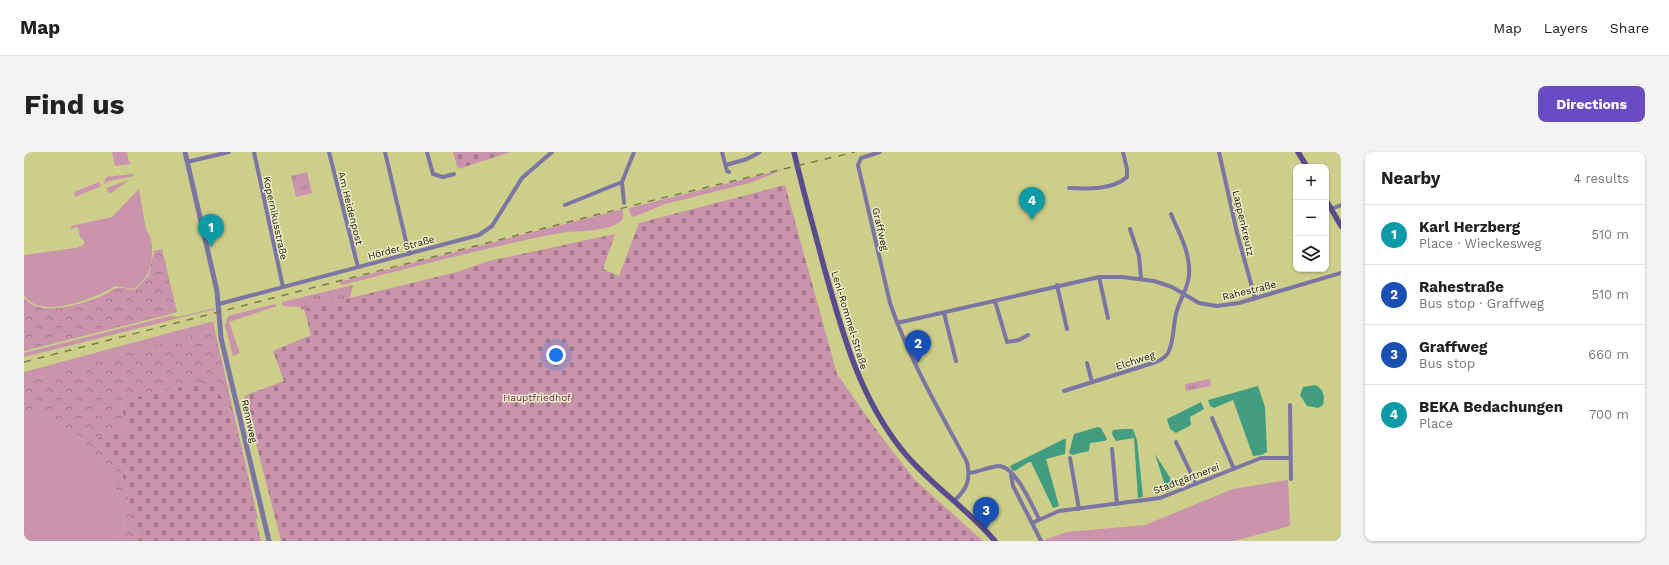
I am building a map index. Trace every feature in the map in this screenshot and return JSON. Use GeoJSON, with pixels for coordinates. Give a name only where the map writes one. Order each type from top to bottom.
{"type":"FeatureCollection","features":[{"type":"Feature","properties":{"kind":"main road","name":"Leni-Rommel-Straße"},"geometry":{"type":"LineString","coordinates":[[794,152],[835,305],[851,357],[862,383],[885,427],[901,450],[922,472],[979,523],[995,541]]}},
{"type":"Feature","properties":{"kind":"main road"},"geometry":{"type":"LineString","coordinates":[[1298,152],[1305,164]]}},
{"type":"Feature","properties":{"kind":"main road"},"geometry":{"type":"LineString","coordinates":[[1329,205],[1341,226]]}},
{"type":"Feature","properties":{"kind":"street","name":"Rennweg"},"geometry":{"type":"LineString","coordinates":[[185,152],[215,279],[221,338],[269,541]]}},
{"type":"Feature","properties":{"kind":"street"},"geometry":{"type":"LineString","coordinates":[[188,162],[229,152]]}},
{"type":"Feature","properties":{"kind":"street","name":"Kopernikusstraße"},"geometry":{"type":"LineString","coordinates":[[254,152],[282,287]]}},
{"type":"Feature","properties":{"kind":"street","name":"Am Heidenpost"},"geometry":{"type":"LineString","coordinates":[[329,152],[358,267]]}},
{"type":"Feature","properties":{"kind":"street"},"geometry":{"type":"LineString","coordinates":[[384,152],[409,254]]}},
{"type":"Feature","properties":{"kind":"street"},"geometry":{"type":"LineString","coordinates":[[427,152],[433,174],[440,177],[454,174]]}},
{"type":"Feature","properties":{"kind":"street","name":"Hörder Straße"},"geometry":{"type":"LineString","coordinates":[[218,304],[485,233],[492,226],[516,185],[530,169],[552,152]]}},
{"type":"Feature","properties":{"kind":"street"},"geometry":{"type":"LineString","coordinates":[[624,203],[622,182],[634,152]]}},
{"type":"Feature","properties":{"kind":"street"},"geometry":{"type":"LineString","coordinates":[[722,152],[729,172]]}},
{"type":"Feature","properties":{"kind":"street"},"geometry":{"type":"LineString","coordinates":[[726,165],[747,159],[760,152]]}},
{"type":"Feature","properties":{"kind":"street","name":"Graffweg"},"geometry":{"type":"LineString","coordinates":[[880,152],[864,156],[858,160],[858,165],[890,303],[897,323],[931,398],[967,462],[970,473]]}},
{"type":"Feature","properties":{"kind":"street"},"geometry":{"type":"LineString","coordinates":[[1070,188],[1100,187],[1122,182],[1126,177],[1128,169],[1122,152]]}},
{"type":"Feature","properties":{"kind":"street","name":"Lappenkreutz"},"geometry":{"type":"LineString","coordinates":[[1220,152],[1237,233],[1255,298]]}},
{"type":"Feature","properties":{"kind":"street"},"geometry":{"type":"LineString","coordinates":[[565,205],[622,182]]}},
{"type":"Feature","properties":{"kind":"street"},"geometry":{"type":"LineString","coordinates":[[1331,209],[1341,205]]}},
{"type":"Feature","properties":{"kind":"street","name":"Elchweg"},"geometry":{"type":"LineString","coordinates":[[1064,391],[1163,359],[1168,352],[1172,343],[1176,314],[1183,294],[1187,289],[1189,274],[1189,262],[1186,249],[1171,214]]}},
{"type":"Feature","properties":{"kind":"street"},"geometry":{"type":"LineString","coordinates":[[1130,229],[1139,256],[1141,278]]}},
{"type":"Feature","properties":{"kind":"street","name":"Rahestraße"},"geometry":{"type":"LineString","coordinates":[[897,323],[995,301],[1057,285],[1099,277],[1141,278],[1165,284],[1199,303],[1212,306],[1223,306],[1341,273]]}},
{"type":"Feature","properties":{"kind":"street"},"geometry":{"type":"LineString","coordinates":[[1099,277],[1108,318]]}},
{"type":"Feature","properties":{"kind":"street"},"geometry":{"type":"LineString","coordinates":[[1057,285],[1067,328]]}},
{"type":"Feature","properties":{"kind":"street"},"geometry":{"type":"LineString","coordinates":[[995,301],[1007,342],[1019,340],[1028,335]]}},
{"type":"Feature","properties":{"kind":"street"},"geometry":{"type":"LineString","coordinates":[[944,313],[956,361]]}},
{"type":"Feature","properties":{"kind":"street"},"geometry":{"type":"LineString","coordinates":[[1087,363],[1092,382]]}},
{"type":"Feature","properties":{"kind":"street"},"geometry":{"type":"LineString","coordinates":[[1290,405],[1291,479]]}},
{"type":"Feature","properties":{"kind":"street"},"geometry":{"type":"LineString","coordinates":[[1212,418],[1234,469]]}},
{"type":"Feature","properties":{"kind":"street"},"geometry":{"type":"LineString","coordinates":[[1176,442],[1196,484]]}},
{"type":"Feature","properties":{"kind":"street"},"geometry":{"type":"LineString","coordinates":[[1112,449],[1117,504]]}},
{"type":"Feature","properties":{"kind":"street"},"geometry":{"type":"LineString","coordinates":[[1070,458],[1079,509]]}},
{"type":"Feature","properties":{"kind":"street","name":"Stadtgärtnerei"},"geometry":{"type":"LineString","coordinates":[[1032,523],[1059,511],[1160,498],[1261,458],[1290,458]]}},
{"type":"Feature","properties":{"kind":"street"},"geometry":{"type":"LineString","coordinates":[[954,501],[967,487],[970,473],[999,466],[1006,468],[1011,475],[1017,478],[1039,519]]}},
{"type":"Feature","properties":{"kind":"street"},"geometry":{"type":"LineString","coordinates":[[1011,475],[1012,486],[1041,541]]}},
{"type":"Feature","properties":{"kind":"green space"},"geometry":{"type":"Polygon","coordinates":[[[112,152],[127,152],[129,162],[131,162],[130,164],[115,166],[112,152]]]}},
{"type":"Feature","properties":{"kind":"green space"},"geometry":{"type":"Polygon","coordinates":[[[453,152],[511,152],[458,169],[453,152]]]}},
{"type":"Feature","properties":{"kind":"green space"},"geometry":{"type":"Polygon","coordinates":[[[785,169],[750,183],[665,204],[634,217],[631,216],[629,208],[785,169]]]}},
{"type":"Feature","properties":{"kind":"green space"},"geometry":{"type":"Polygon","coordinates":[[[307,172],[312,193],[296,197],[291,176],[307,172]]]}},
{"type":"Feature","properties":{"kind":"green space"},"geometry":{"type":"Polygon","coordinates":[[[132,174],[135,176],[109,181],[104,184],[106,177],[132,174]]]}},
{"type":"Feature","properties":{"kind":"green space"},"geometry":{"type":"Polygon","coordinates":[[[129,180],[111,193],[108,192],[106,188],[129,180]]]}},
{"type":"Feature","properties":{"kind":"green space"},"geometry":{"type":"Polygon","coordinates":[[[99,182],[101,186],[75,197],[74,192],[99,182]]]}},
{"type":"Feature","properties":{"kind":"green space","name":"Hauptfriedhof"},"geometry":{"type":"Polygon","coordinates":[[[785,185],[837,374],[877,431],[915,480],[983,541],[281,541],[244,396],[284,381],[273,351],[311,335],[304,309],[457,272],[489,261],[615,234],[603,269],[619,276],[639,223],[785,185]]]}},
{"type":"Feature","properties":{"kind":"green space"},"geometry":{"type":"Polygon","coordinates":[[[139,189],[146,230],[151,239],[152,245],[151,265],[143,281],[134,289],[115,286],[82,301],[55,307],[42,306],[32,303],[24,295],[24,255],[76,248],[83,245],[85,242],[80,237],[78,227],[71,229],[71,226],[112,217],[139,189]]]}},
{"type":"Feature","properties":{"kind":"green space"},"geometry":{"type":"Polygon","coordinates":[[[623,209],[623,219],[611,227],[560,233],[505,244],[342,285],[339,282],[623,209]]]}},
{"type":"Feature","properties":{"kind":"green space"},"geometry":{"type":"Polygon","coordinates":[[[162,249],[177,312],[28,349],[24,332],[24,298],[31,304],[41,308],[52,308],[76,305],[106,294],[116,288],[135,290],[149,275],[154,251],[162,249]]]}},
{"type":"Feature","properties":{"kind":"green space"},"geometry":{"type":"Polygon","coordinates":[[[353,285],[350,298],[301,310],[300,307],[283,306],[282,302],[353,285]]]}},
{"type":"Feature","properties":{"kind":"green space"},"geometry":{"type":"Polygon","coordinates":[[[275,304],[277,306],[229,322],[240,353],[233,356],[225,325],[228,316],[275,304]]]}},
{"type":"Feature","properties":{"kind":"green space"},"geometry":{"type":"Polygon","coordinates":[[[215,308],[24,357],[24,353],[170,316],[178,317],[215,308]]]}},
{"type":"Feature","properties":{"kind":"green space"},"geometry":{"type":"Polygon","coordinates":[[[177,312],[24,351],[24,332],[28,348],[177,312]]]}},
{"type":"Feature","properties":{"kind":"green space"},"geometry":{"type":"Polygon","coordinates":[[[210,322],[212,330],[24,382],[24,372],[210,322]]]}},
{"type":"Feature","properties":{"kind":"green space"},"geometry":{"type":"Polygon","coordinates":[[[210,322],[213,322],[258,519],[255,519],[229,407],[224,408],[216,379],[120,401],[127,431],[93,439],[120,465],[139,541],[124,541],[121,504],[111,478],[103,464],[93,451],[68,429],[54,421],[24,411],[24,382],[211,330],[210,322]]]}},
{"type":"Feature","properties":{"kind":"green space"},"geometry":{"type":"Polygon","coordinates":[[[216,379],[224,408],[229,407],[261,541],[139,541],[120,465],[93,439],[127,431],[120,401],[216,379]]]}},
{"type":"Feature","properties":{"kind":"green space"},"geometry":{"type":"Polygon","coordinates":[[[1210,379],[1211,386],[1186,391],[1185,384],[1210,379]]]}},
{"type":"Feature","properties":{"kind":"green space"},"geometry":{"type":"Polygon","coordinates":[[[24,411],[54,421],[68,429],[93,451],[103,464],[111,478],[121,504],[124,541],[24,541],[24,411]]]}},
{"type":"Feature","properties":{"kind":"green space"},"geometry":{"type":"Polygon","coordinates":[[[1288,480],[1290,526],[1234,541],[1041,541],[1067,532],[1145,525],[1233,489],[1288,480]]]}},
{"type":"Feature","properties":{"kind":"shaded area"},"geometry":{"type":"Polygon","coordinates":[[[1315,385],[1322,391],[1324,396],[1323,405],[1318,408],[1307,406],[1300,395],[1303,387],[1315,385]]]}},
{"type":"Feature","properties":{"kind":"shaded area"},"geometry":{"type":"Polygon","coordinates":[[[1258,386],[1265,407],[1267,452],[1261,455],[1253,456],[1233,400],[1214,408],[1210,406],[1208,400],[1258,386]]]}},
{"type":"Feature","properties":{"kind":"shaded area"},"geometry":{"type":"Polygon","coordinates":[[[1201,402],[1204,409],[1190,417],[1191,425],[1176,433],[1170,429],[1167,419],[1201,402]]]}},
{"type":"Feature","properties":{"kind":"shaded area"},"geometry":{"type":"Polygon","coordinates":[[[1098,427],[1101,428],[1107,439],[1105,441],[1090,443],[1089,451],[1072,455],[1069,453],[1074,434],[1098,427]]]}},
{"type":"Feature","properties":{"kind":"shaded area"},"geometry":{"type":"Polygon","coordinates":[[[1133,429],[1137,440],[1143,497],[1138,498],[1134,438],[1116,441],[1112,434],[1113,430],[1133,429]]]}},
{"type":"Feature","properties":{"kind":"shaded area"},"geometry":{"type":"Polygon","coordinates":[[[1066,439],[1065,454],[1046,459],[1059,506],[1053,508],[1031,462],[1015,471],[1012,470],[1010,466],[1066,439]]]}},
{"type":"Feature","properties":{"kind":"shaded area"},"geometry":{"type":"Polygon","coordinates":[[[1155,454],[1176,487],[1167,492],[1155,454]]]}},
{"type":"Feature","properties":{"kind":"railway"},"geometry":{"type":"LineString","coordinates":[[24,362],[658,199],[855,152]]}},
{"type":"Feature","properties":{"kind":"place","name":"BEKA Bedachungen"},"geometry":{"type":"Point","coordinates":[1032,220]}},
{"type":"Feature","properties":{"kind":"place","name":"Karl Herzberg"},"geometry":{"type":"Point","coordinates":[211,247]}},
{"type":"Feature","properties":{"kind":"place","name":"Rahestraße"},"geometry":{"type":"Point","coordinates":[918,363]}},
{"type":"Feature","properties":{"kind":"place","name":"Graffweg"},"geometry":{"type":"Point","coordinates":[986,530]}}]}
